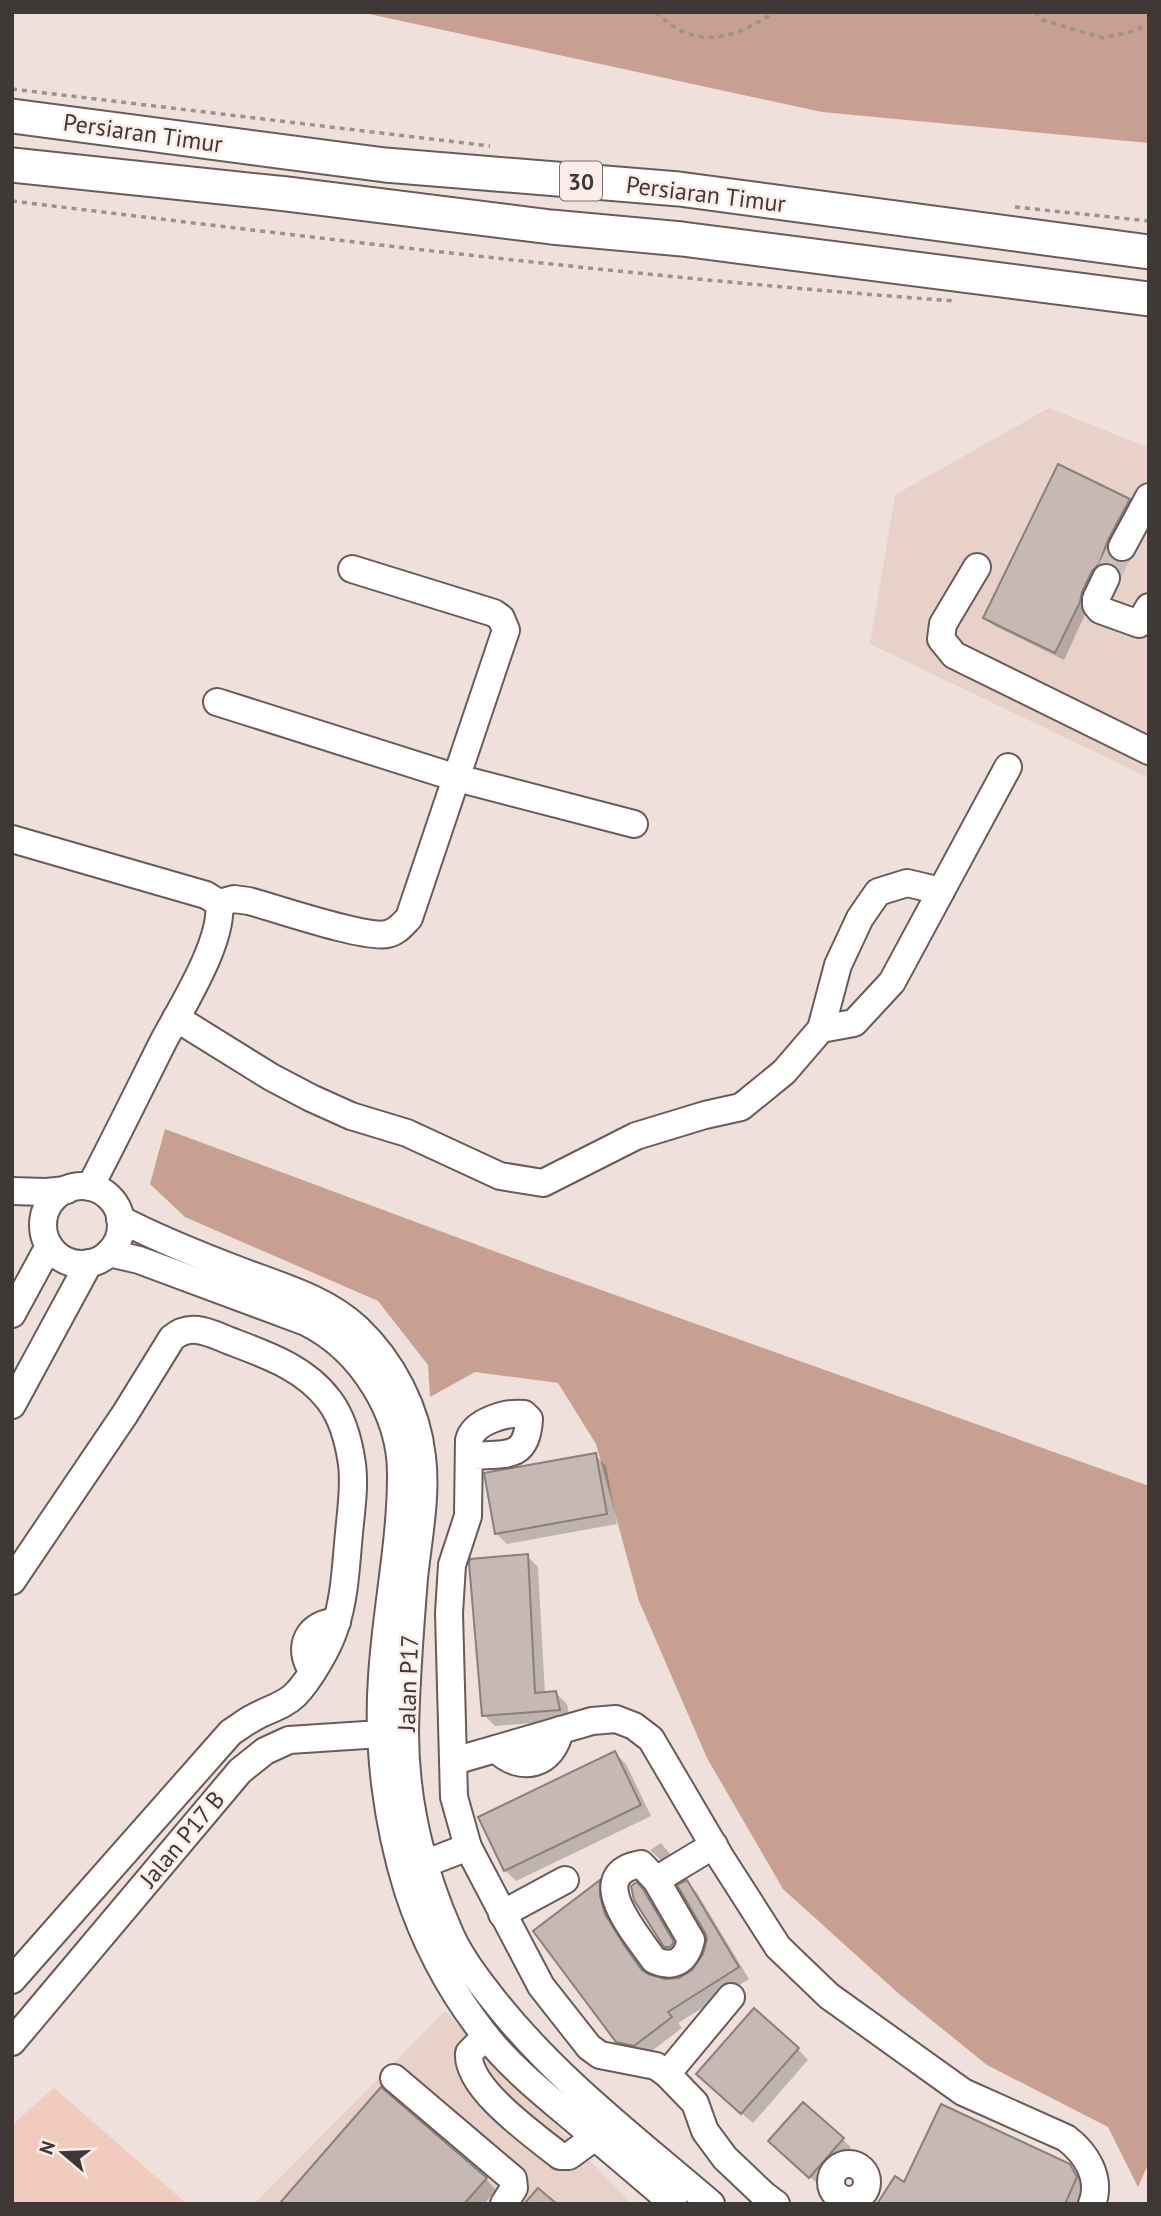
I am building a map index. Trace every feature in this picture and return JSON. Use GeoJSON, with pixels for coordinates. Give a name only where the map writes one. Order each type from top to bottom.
{"type":"FeatureCollection","features":[{"type":"Feature","properties":{"kind":"main road","name":"Persiaran Timur"},"geometry":{"type":"LineString","coordinates":[[12,116],[385,165],[679,189],[1149,252]]}},
{"type":"Feature","properties":{"kind":"main road","name":"Persiaran Timur"},"geometry":{"type":"LineString","coordinates":[[12,165],[287,194],[551,227],[682,239],[1149,299]]}},
{"type":"Feature","properties":{"kind":"street"},"geometry":{"type":"LineString","coordinates":[[1122,547],[1149,497]]}},
{"type":"Feature","properties":{"kind":"street"},"geometry":{"type":"LineString","coordinates":[[977,567],[943,624],[941,639],[954,655],[1149,751]]}},
{"type":"Feature","properties":{"kind":"street"},"geometry":{"type":"LineString","coordinates":[[12,839],[206,895],[219,903],[234,899],[248,901],[346,929],[379,935],[401,928],[409,918],[506,630],[494,613],[352,569]]}},
{"type":"Feature","properties":{"kind":"street"},"geometry":{"type":"LineString","coordinates":[[1106,578],[1096,599],[1100,610],[1139,624],[1149,607]]}},
{"type":"Feature","properties":{"kind":"street"},"geometry":{"type":"LineString","coordinates":[[217,702],[457,778],[634,824]]}},
{"type":"Feature","properties":{"kind":"street"},"geometry":{"type":"LineString","coordinates":[[821,1029],[854,1023],[892,982],[1008,767]]}},
{"type":"Feature","properties":{"kind":"street"},"geometry":{"type":"LineString","coordinates":[[176,1018],[311,1098],[351,1116],[407,1133],[500,1176],[543,1183],[636,1136],[741,1107],[784,1072],[821,1029],[838,965],[860,918],[877,892],[907,883],[941,891]]}},
{"type":"Feature","properties":{"kind":"street"},"geometry":{"type":"LineString","coordinates":[[12,1314],[46,1235],[48,1208],[59,1194],[78,1188],[176,1018],[190,993],[215,934],[221,916],[219,903]]}},
{"type":"Feature","properties":{"kind":"street"},"geometry":{"type":"LineString","coordinates":[[12,1191],[98,1189],[112,1200],[120,1219],[121,1231],[117,1243],[99,1258],[12,1405]]}},
{"type":"Feature","properties":{"kind":"street"},"geometry":{"type":"LineString","coordinates":[[12,1197],[46,1235],[60,1257],[74,1263],[99,1258]]}},
{"type":"Feature","properties":{"kind":"street","name":"Jalan P17"},"geometry":{"type":"LineString","coordinates":[[120,1219],[180,1248],[308,1297],[336,1312],[356,1327],[387,1363],[406,1397],[416,1425],[423,1459],[410,1626],[393,1733],[387,1802],[408,1890],[439,1967],[486,2036],[524,2077],[595,2137],[644,2194],[674,2204]]}},
{"type":"Feature","properties":{"kind":"street","name":"Jalan P17"},"geometry":{"type":"LineString","coordinates":[[99,1258],[139,1260],[306,1322],[324,1330],[362,1366],[380,1397],[394,1430],[401,1475],[382,1677],[424,1864],[449,1931],[476,1978],[508,2018],[565,2079],[711,2204]]}},
{"type":"Feature","properties":{"kind":"street"},"geometry":{"type":"LineString","coordinates":[[12,1581],[125,1415],[172,1338],[186,1329],[202,1330],[272,1357],[295,1369],[317,1386],[331,1402],[342,1423],[353,1476],[343,1596],[333,1634],[312,1670],[294,1697],[231,1732],[12,1980]]}},
{"type":"Feature","properties":{"kind":"street"},"geometry":{"type":"LineString","coordinates":[[468,1456],[468,1516],[452,1564],[449,1613],[454,1797],[468,1846],[541,1986],[589,2048],[600,2055],[656,2066],[667,2074],[695,2103],[705,2131],[725,2158],[766,2201]]}},
{"type":"Feature","properties":{"kind":"street"},"geometry":{"type":"LineString","coordinates":[[454,1761],[592,1721],[616,1720],[622,1711],[634,1726],[651,1739],[778,1947],[830,1996],[963,2092],[1030,2134],[1066,2138],[1080,2149],[1090,2165],[1095,2196],[1092,2204]]}},
{"type":"Feature","properties":{"kind":"street","name":"Jalan P17 B"},"geometry":{"type":"LineString","coordinates":[[12,2042],[240,1771],[265,1751],[289,1740],[393,1733]]}},
{"type":"Feature","properties":{"kind":"street"},"geometry":{"type":"LineString","coordinates":[[105,1873],[110,1846],[118,1835],[128,1826],[155,1820]]}},
{"type":"Feature","properties":{"kind":"street"},"geometry":{"type":"LineString","coordinates":[[656,1880],[714,1845]]}},
{"type":"Feature","properties":{"kind":"street"},"geometry":{"type":"LineString","coordinates":[[424,1864],[468,1846]]}},
{"type":"Feature","properties":{"kind":"street"},"geometry":{"type":"LineString","coordinates":[[130,1847],[156,1871]]}},
{"type":"Feature","properties":{"kind":"street"},"geometry":{"type":"LineString","coordinates":[[502,1914],[565,1880]]}},
{"type":"Feature","properties":{"kind":"street"},"geometry":{"type":"LineString","coordinates":[[667,2074],[731,1997]]}},
{"type":"Feature","properties":{"kind":"street"},"geometry":{"type":"LineString","coordinates":[[486,2036],[469,2053],[468,2063],[492,2101],[560,2156],[569,2156],[595,2137]]}},
{"type":"Feature","properties":{"kind":"street"},"geometry":{"type":"LineString","coordinates":[[394,2078],[513,2179],[514,2188],[505,2204]]}},
{"type":"Feature","properties":{"kind":"path"},"geometry":{"type":"LineString","coordinates":[[656,12],[671,27],[691,36],[713,37],[735,34],[775,12]]}},
{"type":"Feature","properties":{"kind":"path"},"geometry":{"type":"LineString","coordinates":[[1035,12],[1043,20],[1103,38],[1134,31],[1149,23]]}},
{"type":"Feature","properties":{"kind":"path"},"geometry":{"type":"LineString","coordinates":[[12,201],[593,270],[787,289],[965,302]]}},
{"type":"Feature","properties":{"kind":"shaded area"},"geometry":{"type":"Polygon","coordinates":[[[360,12],[1149,12],[1149,143],[822,112],[360,12]]]}},
{"type":"Feature","properties":{"kind":"shaded area"},"geometry":{"type":"Polygon","coordinates":[[[1049,408],[1149,448],[1149,778],[870,644],[895,495],[1049,408]]]}},
{"type":"Feature","properties":{"kind":"shaded area"},"geometry":{"type":"Polygon","coordinates":[[[165,1129],[537,1267],[1149,1486],[1149,2162],[1138,2187],[1108,2127],[987,2065],[898,1993],[783,1889],[707,1758],[639,1601],[596,1444],[558,1383],[475,1372],[430,1397],[428,1365],[378,1301],[185,1217],[150,1184],[165,1129]]]}},
{"type":"Feature","properties":{"kind":"shaded area"},"geometry":{"type":"Polygon","coordinates":[[[445,2011],[632,2204],[254,2204],[445,2011]]]}},
{"type":"Feature","properties":{"kind":"shaded area"},"geometry":{"type":"Polygon","coordinates":[[[54,2088],[187,2204],[12,2204],[12,2125],[54,2088]]]}},
{"type":"Feature","properties":{"kind":"building"},"geometry":{"type":"Polygon","coordinates":[[[1058,464],[1130,499],[1108,540],[1099,564],[1092,571],[1055,653],[983,618],[1058,464]]]}},
{"type":"Feature","properties":{"kind":"building"},"geometry":{"type":"Polygon","coordinates":[[[596,1453],[607,1514],[495,1534],[484,1473],[596,1453]]]}},
{"type":"Feature","properties":{"kind":"building"},"geometry":{"type":"Polygon","coordinates":[[[528,1554],[535,1693],[556,1691],[560,1710],[482,1716],[470,1559],[528,1554]]]}},
{"type":"Feature","properties":{"kind":"building"},"geometry":{"type":"Polygon","coordinates":[[[615,1751],[641,1805],[504,1871],[478,1817],[615,1751]]]}},
{"type":"Feature","properties":{"kind":"building"},"geometry":{"type":"Polygon","coordinates":[[[600,1880],[600,1896],[605,1914],[641,1969],[648,1974],[665,1979],[679,1978],[692,1970],[703,1954],[707,1939],[705,1933],[677,1885],[687,1880],[739,1967],[668,2012],[672,2017],[634,2046],[616,2042],[533,1931],[600,1880]]]}},
{"type":"Feature","properties":{"kind":"building"},"geometry":{"type":"Polygon","coordinates":[[[637,1882],[674,1942],[670,1947],[664,1947],[634,1900],[631,1886],[637,1882]]]}},
{"type":"Feature","properties":{"kind":"building"},"geometry":{"type":"Polygon","coordinates":[[[754,2008],[799,2048],[741,2114],[696,2074],[754,2008]]]}},
{"type":"Feature","properties":{"kind":"building"},"geometry":{"type":"Polygon","coordinates":[[[381,2087],[487,2178],[464,2204],[279,2204],[381,2087]]]}},
{"type":"Feature","properties":{"kind":"building"},"geometry":{"type":"Polygon","coordinates":[[[803,2102],[844,2138],[809,2178],[768,2141],[803,2102]]]}},
{"type":"Feature","properties":{"kind":"building"},"geometry":{"type":"Polygon","coordinates":[[[941,2104],[1070,2164],[1077,2177],[1065,2204],[877,2204],[895,2176],[904,2182],[941,2104]]]}},
{"type":"Feature","properties":{"kind":"building"},"geometry":{"type":"Polygon","coordinates":[[[538,2188],[557,2204],[524,2204],[538,2188]]]}},
{"type":"Feature","properties":{"kind":"tunnel"},"geometry":{"type":"LineString","coordinates":[[1106,578],[1122,547]]}}]}
